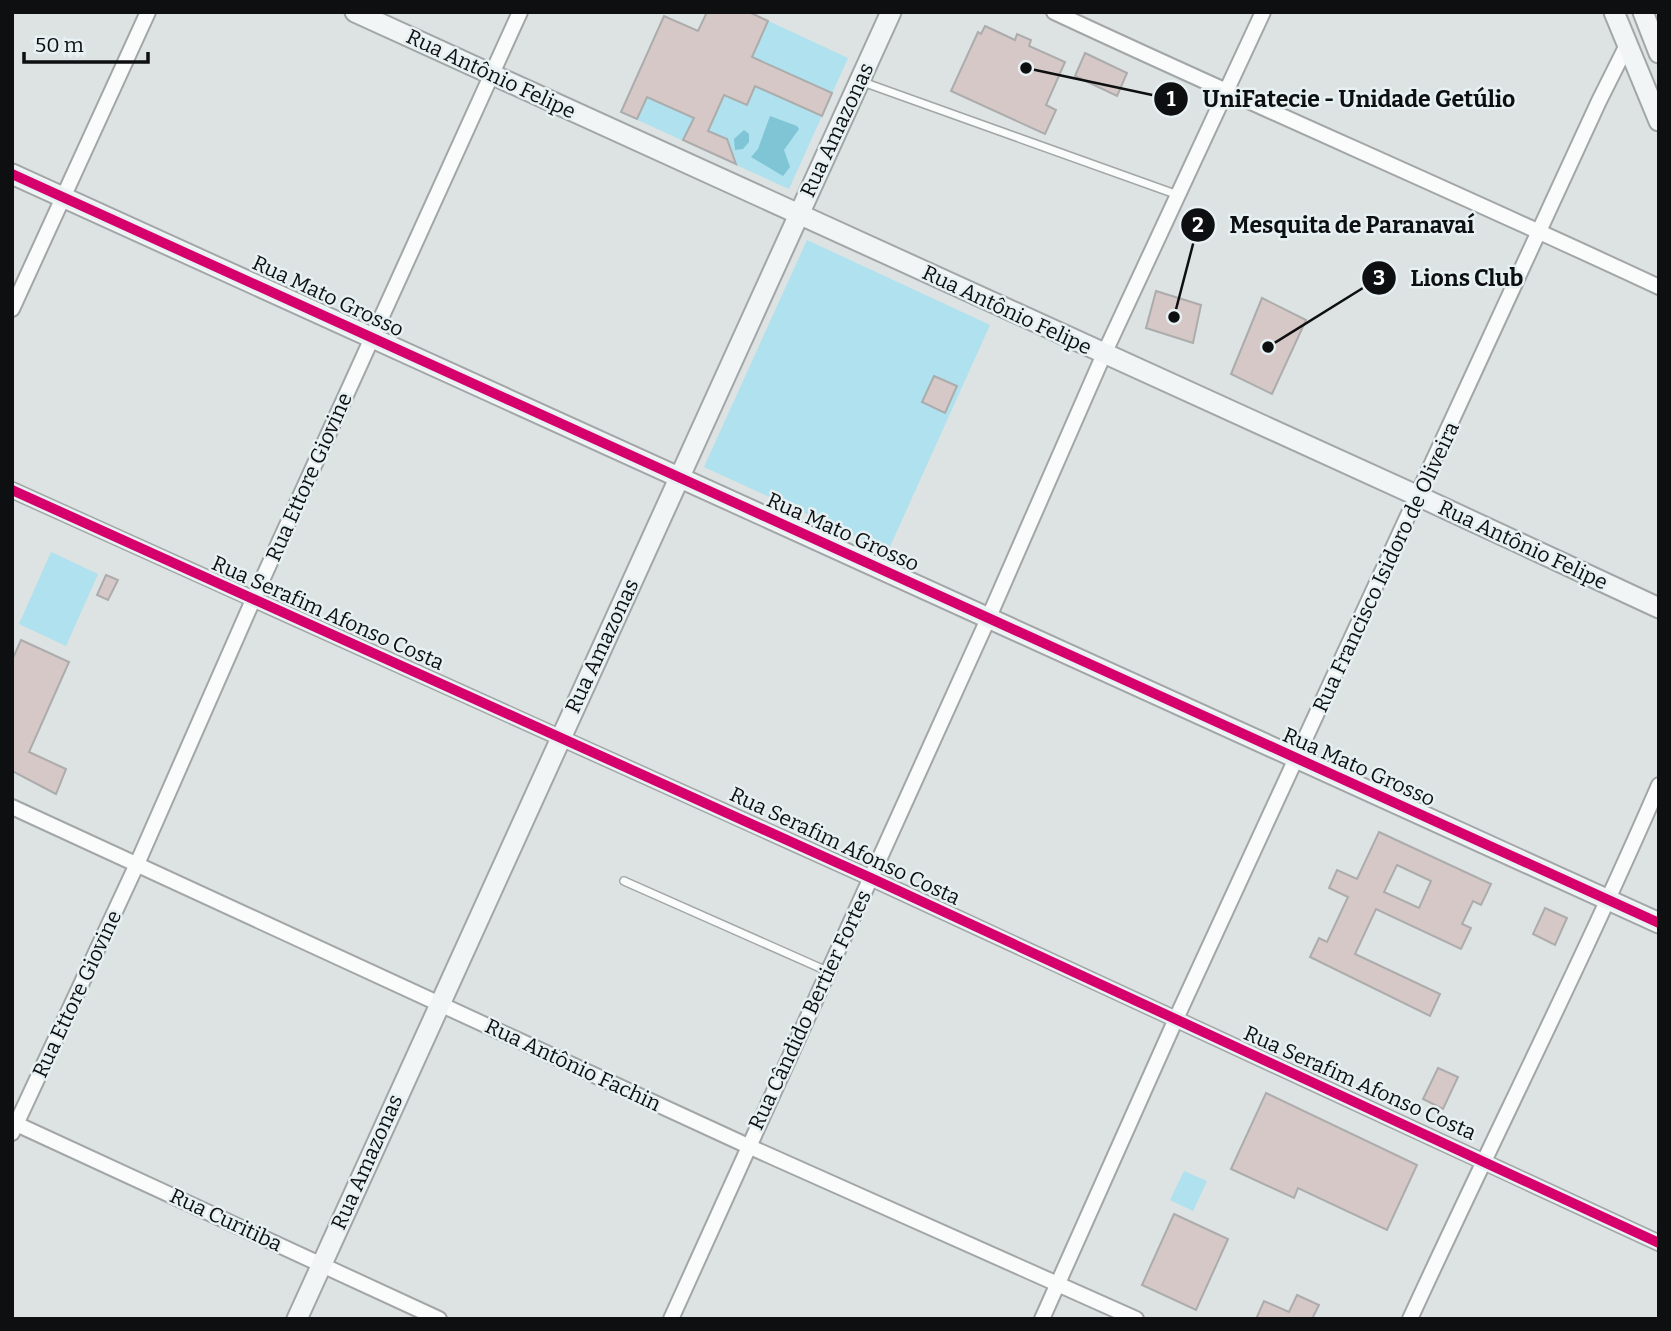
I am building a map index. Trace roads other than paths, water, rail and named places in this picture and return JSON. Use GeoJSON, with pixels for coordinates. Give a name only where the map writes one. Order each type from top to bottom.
{"type":"FeatureCollection","features":[{"type":"Feature","properties":{"kind":"street"},"geometry":{"type":"LineString","coordinates":[[12,309],[148,12]]}},
{"type":"Feature","properties":{"kind":"street","name":"Rua Antônio Felipe"},"geometry":{"type":"LineString","coordinates":[[355,12],[1659,608]]}},
{"type":"Feature","properties":{"kind":"street","name":"Rua Ettore Giovine"},"geometry":{"type":"LineString","coordinates":[[14,1127],[137,864],[253,600],[520,12]]}},
{"type":"Feature","properties":{"kind":"street","name":"Rua Amazonas"},"geometry":{"type":"LineString","coordinates":[[297,1319],[891,12]]}},
{"type":"Feature","properties":{"kind":"street"},"geometry":{"type":"LineString","coordinates":[[1054,12],[1226,93],[1659,287]]}},
{"type":"Feature","properties":{"kind":"street","name":"Rua Cândido Bertier Fortes"},"geometry":{"type":"LineString","coordinates":[[671,1319],[989,619],[1104,354],[1263,12]]}},
{"type":"Feature","properties":{"kind":"street"},"geometry":{"type":"LineString","coordinates":[[1614,12],[1627,45],[1654,96],[1659,121]]}},
{"type":"Feature","properties":{"kind":"street"},"geometry":{"type":"LineString","coordinates":[[1643,12],[1659,52]]}},
{"type":"Feature","properties":{"kind":"street","name":"Rua Francisco Isidoro de Oliveira"},"geometry":{"type":"LineString","coordinates":[[1042,1319],[1175,1021],[1627,45]]}},
{"type":"Feature","properties":{"kind":"street","name":"Rua Mato Grosso"},"geometry":{"type":"LineString","coordinates":[[12,174],[1659,923]]}},
{"type":"Feature","properties":{"kind":"street","name":"Rua Serafim Afonso Costa"},"geometry":{"type":"LineString","coordinates":[[12,490],[871,878],[1659,1243]]}},
{"type":"Feature","properties":{"kind":"street"},"geometry":{"type":"LineString","coordinates":[[1410,1319],[1482,1160],[1608,901],[1659,785]]}},
{"type":"Feature","properties":{"kind":"street","name":"Rua Antônio Fachin"},"geometry":{"type":"LineString","coordinates":[[12,807],[748,1146],[1136,1319]]}},
{"type":"Feature","properties":{"kind":"street","name":"Rua Curitiba"},"geometry":{"type":"LineString","coordinates":[[14,1127],[439,1319]]}},
{"type":"Feature","properties":{"kind":"lane"},"geometry":{"type":"LineString","coordinates":[[859,81],[1179,195]]}},
{"type":"Feature","properties":{"kind":"lane"},"geometry":{"type":"LineString","coordinates":[[624,881],[827,971]]}},
{"type":"Feature","properties":{"kind":"place","name":"UniFatecie - Unidade Getúlio"},"geometry":{"type":"Point","coordinates":[1026,68]}},
{"type":"Feature","properties":{"kind":"place","name":"Mesquita de Paranavaí"},"geometry":{"type":"Point","coordinates":[1174,317]}},
{"type":"Feature","properties":{"kind":"place","name":"Lions Club"},"geometry":{"type":"Point","coordinates":[1268,347]}}]}
